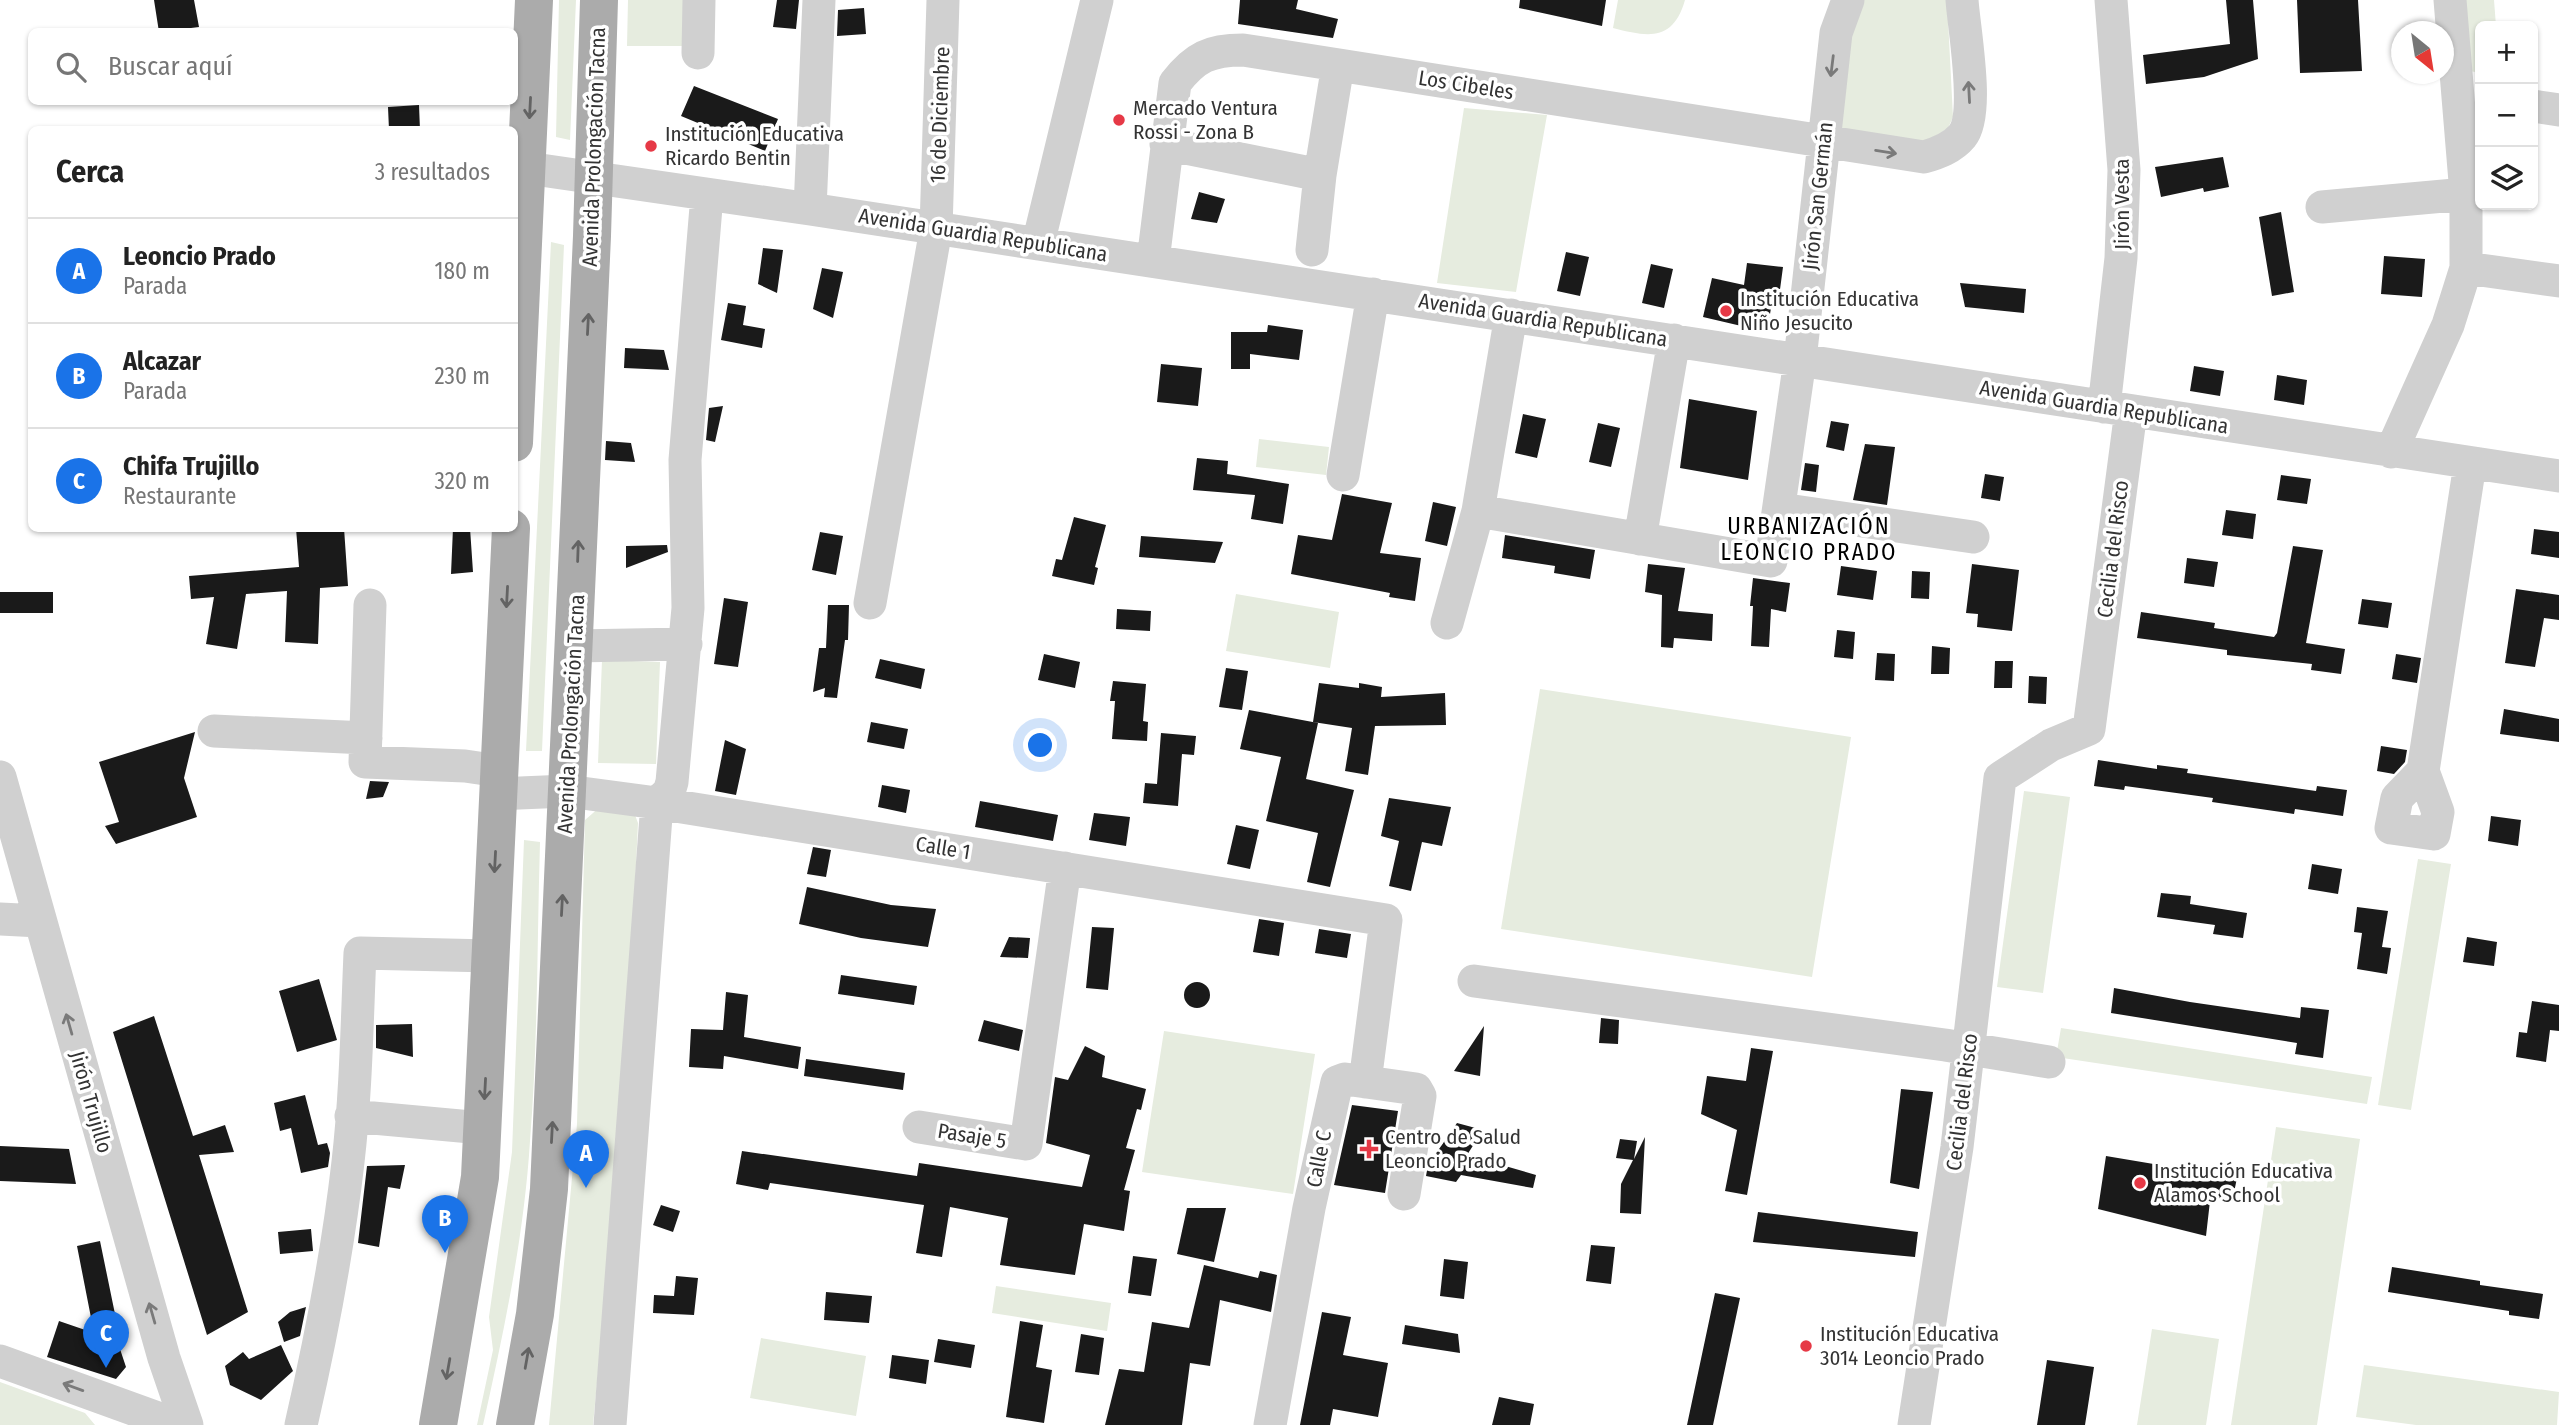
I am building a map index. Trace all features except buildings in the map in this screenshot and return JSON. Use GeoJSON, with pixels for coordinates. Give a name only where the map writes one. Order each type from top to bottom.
{"type":"FeatureCollection","features":[{"type":"Feature","properties":{"kind":"main road"},"geometry":{"type":"LineString","coordinates":[[518,358],[534,0]]}},
{"type":"Feature","properties":{"kind":"main road","name":"Avenida Prolongación Tacna"},"geometry":{"type":"LineString","coordinates":[[515,1425],[535,1314],[549,1189],[574,646],[599,0]]}},
{"type":"Feature","properties":{"kind":"main road"},"geometry":{"type":"LineString","coordinates":[[438,1425],[478,1199],[511,532]]}},
{"type":"Feature","properties":{"kind":"street"},"geometry":{"type":"LineString","coordinates":[[698,53],[699,0]]}},
{"type":"Feature","properties":{"kind":"street"},"geometry":{"type":"LineString","coordinates":[[810,209],[819,0]]}},
{"type":"Feature","properties":{"kind":"street","name":"16 de Diciembre"},"geometry":{"type":"LineString","coordinates":[[870,603],[936,229],[943,0]]}},
{"type":"Feature","properties":{"kind":"street"},"geometry":{"type":"LineString","coordinates":[[1038,244],[1097,0]]}},
{"type":"Feature","properties":{"kind":"street","name":"Jirón San Germán"},"geometry":{"type":"LineString","coordinates":[[1640,539],[1771,561],[1800,360],[1836,33],[1848,0]]}},
{"type":"Feature","properties":{"kind":"street","name":"Los Cibeles"},"geometry":{"type":"LineString","coordinates":[[1153,261],[1175,83],[1191,62],[1220,50],[1243,50],[1924,157],[1945,150],[1963,135],[1969,121],[1970,97],[1962,0]]}},
{"type":"Feature","properties":{"kind":"street","name":"Jirón Vesta"},"geometry":{"type":"LineString","coordinates":[[2111,0],[2124,170],[2118,409]]}},
{"type":"Feature","properties":{"kind":"street"},"geometry":{"type":"LineString","coordinates":[[2391,452],[2448,326],[2466,268],[2469,97],[2450,0]]}},
{"type":"Feature","properties":{"kind":"street"},"geometry":{"type":"LineString","coordinates":[[1312,250],[1320,175],[1338,65]]}},
{"type":"Feature","properties":{"kind":"street"},"geometry":{"type":"LineString","coordinates":[[2538,107],[2559,110]]}},
{"type":"Feature","properties":{"kind":"street"},"geometry":{"type":"LineString","coordinates":[[1166,144],[1320,175]]}},
{"type":"Feature","properties":{"kind":"street","name":"Avenida Guardia Republicana"},"geometry":{"type":"LineString","coordinates":[[527,168],[1511,315],[2470,464],[2559,475]]}},
{"type":"Feature","properties":{"kind":"street"},"geometry":{"type":"LineString","coordinates":[[2322,207],[2466,194]]}},
{"type":"Feature","properties":{"kind":"street"},"geometry":{"type":"LineString","coordinates":[[610,1425],[657,803],[669,792],[672,782],[686,644],[688,608],[685,460],[707,195]]}},
{"type":"Feature","properties":{"kind":"street"},"geometry":{"type":"LineString","coordinates":[[2466,268],[2559,281]]}},
{"type":"Feature","properties":{"kind":"street"},"geometry":{"type":"LineString","coordinates":[[1343,475],[1373,294]]}},
{"type":"Feature","properties":{"kind":"street"},"geometry":{"type":"LineString","coordinates":[[1447,623],[1478,512],[1511,315]]}},
{"type":"Feature","properties":{"kind":"street"},"geometry":{"type":"LineString","coordinates":[[1478,512],[1640,539],[1674,340]]}},
{"type":"Feature","properties":{"kind":"street","name":"Cecilia del Risco"},"geometry":{"type":"LineString","coordinates":[[1914,1425],[1957,1147],[2000,778],[2051,745],[2090,729],[2118,409]]}},
{"type":"Feature","properties":{"kind":"street"},"geometry":{"type":"LineString","coordinates":[[2423,771],[2470,464]]}},
{"type":"Feature","properties":{"kind":"street"},"geometry":{"type":"LineString","coordinates":[[1780,509],[1973,537]]}},
{"type":"Feature","properties":{"kind":"street"},"geometry":{"type":"LineString","coordinates":[[214,731],[366,738],[370,605]]}},
{"type":"Feature","properties":{"kind":"street"},"geometry":{"type":"LineString","coordinates":[[574,646],[686,644]]}},
{"type":"Feature","properties":{"kind":"street","name":"Calle 1"},"geometry":{"type":"LineString","coordinates":[[366,738],[365,762],[465,765],[499,782],[657,803],[1386,920],[1364,1082]]}},
{"type":"Feature","properties":{"kind":"street","name":"Jirón Trujillo"},"geometry":{"type":"LineString","coordinates":[[0,777],[164,1358],[187,1425]]}},
{"type":"Feature","properties":{"kind":"street","name":"Pasaje 5"},"geometry":{"type":"LineString","coordinates":[[919,1127],[1026,1144],[1065,868]]}},
{"type":"Feature","properties":{"kind":"street"},"geometry":{"type":"LineString","coordinates":[[0,919],[40,921]]}},
{"type":"Feature","properties":{"kind":"street"},"geometry":{"type":"LineString","coordinates":[[301,1425],[320,1339],[338,1235],[351,1116],[360,953],[491,956]]}},
{"type":"Feature","properties":{"kind":"street"},"geometry":{"type":"LineString","coordinates":[[1474,981],[2049,1062]]}},
{"type":"Feature","properties":{"kind":"street","name":"Calle C"},"geometry":{"type":"LineString","coordinates":[[1270,1425],[1333,1088],[1337,1082],[1345,1079],[1416,1089],[1420,1096],[1404,1194]]}},
{"type":"Feature","properties":{"kind":"street"},"geometry":{"type":"LineString","coordinates":[[351,1116],[482,1128]]}},
{"type":"Feature","properties":{"kind":"street"},"geometry":{"type":"LineString","coordinates":[[134,1418],[164,1358]]}},
{"type":"Feature","properties":{"kind":"street"},"geometry":{"type":"LineString","coordinates":[[0,1361],[134,1418],[177,1425]]}},
{"type":"Feature","properties":{"kind":"shaded area"},"geometry":{"type":"Polygon","coordinates":[[[559,0],[576,0],[570,140],[556,137],[559,0]]]}},
{"type":"Feature","properties":{"kind":"shaded area"},"geometry":{"type":"Polygon","coordinates":[[[628,0],[689,0],[688,46],[627,46],[628,0]]]}},
{"type":"Feature","properties":{"kind":"shaded area"},"geometry":{"type":"Polygon","coordinates":[[[1618,0],[1685,0],[1674,23],[1666,30],[1648,34],[1613,28],[1618,0]]]}},
{"type":"Feature","properties":{"kind":"shaded area"},"geometry":{"type":"Polygon","coordinates":[[[1861,0],[1947,0],[1953,117],[1948,128],[1924,144],[1840,129],[1852,26],[1861,0]]]}},
{"type":"Feature","properties":{"kind":"shaded area"},"geometry":{"type":"Polygon","coordinates":[[[2465,0],[2494,0],[2496,21],[2475,21],[2475,72],[2470,71],[2465,0]]]}},
{"type":"Feature","properties":{"kind":"shaded area"},"geometry":{"type":"Polygon","coordinates":[[[1464,108],[1547,115],[1516,292],[1437,283],[1464,108]]]}},
{"type":"Feature","properties":{"kind":"shaded area"},"geometry":{"type":"Polygon","coordinates":[[[551,242],[564,245],[542,751],[526,751],[551,242]]]}},
{"type":"Feature","properties":{"kind":"shaded area"},"geometry":{"type":"Polygon","coordinates":[[[1259,439],[1329,447],[1326,475],[1256,467],[1259,439]]]}},
{"type":"Feature","properties":{"kind":"shaded area"},"geometry":{"type":"Polygon","coordinates":[[[1236,594],[1339,612],[1330,668],[1226,651],[1236,594]]]}},
{"type":"Feature","properties":{"kind":"shaded area"},"geometry":{"type":"Polygon","coordinates":[[[602,660],[660,662],[656,764],[598,763],[602,660]]]}},
{"type":"Feature","properties":{"kind":"shaded area"},"geometry":{"type":"Polygon","coordinates":[[[1540,689],[1851,737],[1812,977],[1501,929],[1540,689]]]}},
{"type":"Feature","properties":{"kind":"shaded area"},"geometry":{"type":"Polygon","coordinates":[[[2024,791],[2070,797],[2043,993],[1997,987],[2024,791]]]}},
{"type":"Feature","properties":{"kind":"shaded area"},"geometry":{"type":"Polygon","coordinates":[[[601,806],[635,815],[638,823],[626,1073],[593,1425],[549,1425],[577,1124],[585,820],[601,806]]]}},
{"type":"Feature","properties":{"kind":"shaded area"},"geometry":{"type":"Polygon","coordinates":[[[524,840],[540,842],[533,1104],[527,1177],[506,1319],[483,1425],[477,1425],[493,1350],[489,1317],[512,1152],[524,840]]]}},
{"type":"Feature","properties":{"kind":"shaded area"},"geometry":{"type":"Polygon","coordinates":[[[2418,859],[2451,864],[2411,1110],[2378,1105],[2418,859]]]}},
{"type":"Feature","properties":{"kind":"shaded area"},"geometry":{"type":"Polygon","coordinates":[[[2061,1028],[2372,1077],[2367,1104],[2056,1057],[2061,1028]]]}},
{"type":"Feature","properties":{"kind":"shaded area"},"geometry":{"type":"Polygon","coordinates":[[[1164,1031],[1315,1054],[1293,1194],[1142,1172],[1164,1031]]]}},
{"type":"Feature","properties":{"kind":"shaded area"},"geometry":{"type":"Polygon","coordinates":[[[2276,1127],[2360,1139],[2317,1425],[2231,1425],[2276,1127]]]}},
{"type":"Feature","properties":{"kind":"shaded area"},"geometry":{"type":"Polygon","coordinates":[[[996,1286],[1111,1303],[1107,1331],[992,1313],[996,1286]]]}},
{"type":"Feature","properties":{"kind":"shaded area"},"geometry":{"type":"Polygon","coordinates":[[[2152,1329],[2219,1339],[2206,1425],[2137,1425],[2152,1329]]]}},
{"type":"Feature","properties":{"kind":"shaded area"},"geometry":{"type":"Polygon","coordinates":[[[761,1338],[866,1356],[856,1416],[750,1398],[761,1338]]]}},
{"type":"Feature","properties":{"kind":"shaded area"},"geometry":{"type":"Polygon","coordinates":[[[2364,1365],[2559,1392],[2557,1425],[2416,1425],[2356,1417],[2364,1365]]]}},
{"type":"Feature","properties":{"kind":"shaded area"},"geometry":{"type":"Polygon","coordinates":[[[0,1382],[85,1413],[95,1425],[0,1425],[0,1382]]]}},
{"type":"Feature","properties":{"kind":"place","name":"Mercado Ventura Rossi - Zona B"},"geometry":{"type":"Point","coordinates":[1119,120]}},
{"type":"Feature","properties":{"kind":"place","name":"Institución Educativa Ricardo Bentin"},"geometry":{"type":"Point","coordinates":[651,146]}},
{"type":"Feature","properties":{"kind":"place","name":"Institución Educativa Niño Jesucito"},"geometry":{"type":"Point","coordinates":[1726,311]}},
{"type":"Feature","properties":{"kind":"place","name":"Centro de Salud Leoncio Prado"},"geometry":{"type":"Point","coordinates":[1369,1149]}},
{"type":"Feature","properties":{"kind":"place","name":"Institución Educativa Alamos School"},"geometry":{"type":"Point","coordinates":[2140,1183]}},
{"type":"Feature","properties":{"kind":"place","name":"Leoncio Prado"},"geometry":{"type":"Point","coordinates":[586,1188]}},
{"type":"Feature","properties":{"kind":"place","name":"Alcazar"},"geometry":{"type":"Point","coordinates":[445,1253]}},
{"type":"Feature","properties":{"kind":"place","name":"Institución Educativa 3014 Leoncio Prado"},"geometry":{"type":"Point","coordinates":[1806,1346]}},
{"type":"Feature","properties":{"kind":"place","name":"Chifa Trujillo"},"geometry":{"type":"Point","coordinates":[106,1368]}},
{"type":"Feature","properties":{"kind":"district","name":"URBANIZACIÓN LEONCIO PRADO"},"geometry":{"type":"Point","coordinates":[1809,539]}}]}
